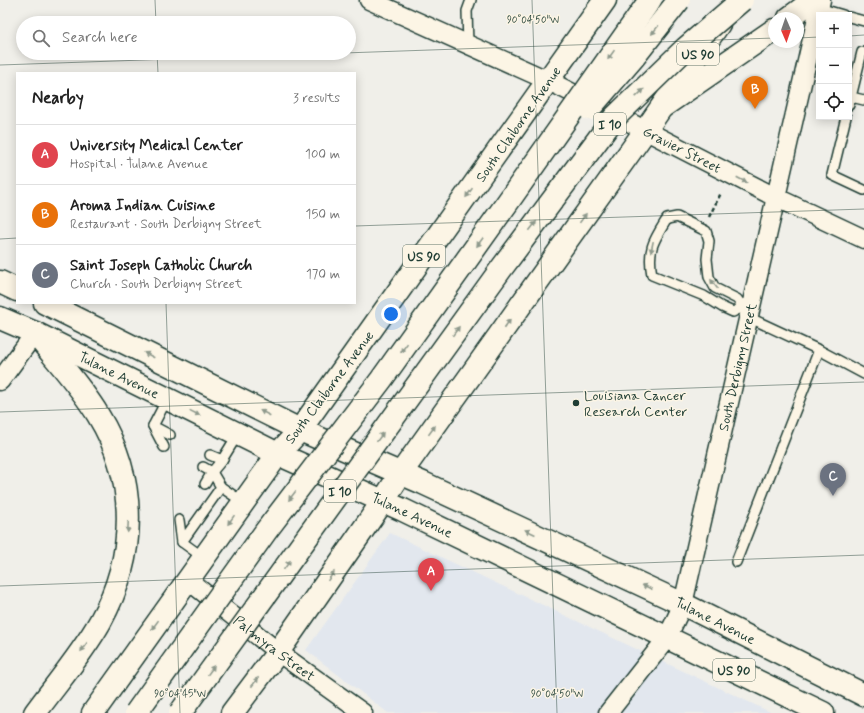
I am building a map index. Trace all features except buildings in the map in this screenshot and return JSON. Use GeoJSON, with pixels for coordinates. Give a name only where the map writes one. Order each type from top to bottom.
{"type":"FeatureCollection","features":[{"type":"Feature","properties":{"kind":"main road","name":"South Claiborne Avenue"},"geometry":{"type":"LineString","coordinates":[[93,713],[278,454],[300,430],[605,0]]}},
{"type":"Feature","properties":{"kind":"main road","name":"I 10"},"geometry":{"type":"LineString","coordinates":[[136,713],[266,531],[381,380],[650,0]]}},
{"type":"Feature","properties":{"kind":"main road"},"geometry":{"type":"LineString","coordinates":[[510,199],[634,57],[679,0]]}},
{"type":"Feature","properties":{"kind":"main road","name":"US 90"},"geometry":{"type":"LineString","coordinates":[[401,473],[645,131],[735,0]]}},
{"type":"Feature","properties":{"kind":"main road","name":"I 10"},"geometry":{"type":"LineString","coordinates":[[180,713],[501,269],[614,118],[686,48],[742,0]]}},
{"type":"Feature","properties":{"kind":"main road"},"geometry":{"type":"LineString","coordinates":[[797,12],[804,7],[816,3]]}},
{"type":"Feature","properties":{"kind":"main road"},"geometry":{"type":"LineString","coordinates":[[661,108],[768,34]]}},
{"type":"Feature","properties":{"kind":"main road"},"geometry":{"type":"LineString","coordinates":[[0,282],[16,290]]}},
{"type":"Feature","properties":{"kind":"main road","name":"Tulane Avenue"},"geometry":{"type":"LineString","coordinates":[[47,304],[300,430],[401,473],[683,604],[864,695]]}},
{"type":"Feature","properties":{"kind":"main road","name":"Tulane Avenue"},"geometry":{"type":"LineString","coordinates":[[0,318],[35,333],[278,454],[383,501],[823,713]]}},
{"type":"Feature","properties":{"kind":"main road"},"geometry":{"type":"LineString","coordinates":[[35,333],[87,398],[99,416],[116,450],[122,468],[126,488],[128,522],[126,552],[117,589],[94,632],[35,713]]}},
{"type":"Feature","properties":{"kind":"main road"},"geometry":{"type":"LineString","coordinates":[[232,713],[278,652],[401,473]]}},
{"type":"Feature","properties":{"kind":"street","name":"Gravier Street"},"geometry":{"type":"LineString","coordinates":[[369,0],[549,81],[775,197],[864,239]]}},
{"type":"Feature","properties":{"kind":"street","name":"South Derbigny Street"},"geometry":{"type":"LineString","coordinates":[[608,713],[667,638],[683,604],[747,311],[775,197],[816,3]]}},
{"type":"Feature","properties":{"kind":"street"},"geometry":{"type":"LineString","coordinates":[[0,381],[35,333]]}},
{"type":"Feature","properties":{"kind":"street","name":"Palmyra Street"},"geometry":{"type":"LineString","coordinates":[[188,580],[278,652],[362,713]]}},
{"type":"Feature","properties":{"kind":"lane"},"geometry":{"type":"LineString","coordinates":[[468,44],[467,11],[471,0]]}},
{"type":"Feature","properties":{"kind":"lane"},"geometry":{"type":"LineString","coordinates":[[816,3],[836,12]]}},
{"type":"Feature","properties":{"kind":"lane"},"geometry":{"type":"LineString","coordinates":[[852,18],[864,21]]}},
{"type":"Feature","properties":{"kind":"lane"},"geometry":{"type":"LineString","coordinates":[[852,93],[862,52]]}},
{"type":"Feature","properties":{"kind":"lane"},"geometry":{"type":"LineString","coordinates":[[852,101],[864,100]]}},
{"type":"Feature","properties":{"kind":"lane"},"geometry":{"type":"LineString","coordinates":[[845,120],[832,175],[864,190]]}},
{"type":"Feature","properties":{"kind":"lane"},"geometry":{"type":"LineString","coordinates":[[747,311],[733,312],[704,296],[652,275],[649,261],[653,241],[667,219],[677,217],[706,231],[709,242],[707,259],[709,277],[715,288],[737,299],[747,311],[864,374]]}},
{"type":"Feature","properties":{"kind":"lane"},"geometry":{"type":"LineString","coordinates":[[736,562],[819,350]]}},
{"type":"Feature","properties":{"kind":"lane"},"geometry":{"type":"LineString","coordinates":[[153,426],[167,399]]}},
{"type":"Feature","properties":{"kind":"lane"},"geometry":{"type":"LineString","coordinates":[[153,426],[170,436]]}},
{"type":"Feature","properties":{"kind":"lane"},"geometry":{"type":"LineString","coordinates":[[153,426],[164,447]]}},
{"type":"Feature","properties":{"kind":"lane"},"geometry":{"type":"LineString","coordinates":[[205,484],[238,434]]}},
{"type":"Feature","properties":{"kind":"lane"},"geometry":{"type":"LineString","coordinates":[[210,455],[222,460]]}},
{"type":"Feature","properties":{"kind":"lane"},"geometry":{"type":"LineString","coordinates":[[203,467],[212,472],[221,487],[243,502]]}},
{"type":"Feature","properties":{"kind":"lane"},"geometry":{"type":"LineString","coordinates":[[182,542],[221,487]]}},
{"type":"Feature","properties":{"kind":"lane"},"geometry":{"type":"LineString","coordinates":[[179,520],[182,542],[204,558]]}},
{"type":"Feature","properties":{"kind":"path"},"geometry":{"type":"LineString","coordinates":[[713,209],[721,193]]}},
{"type":"Feature","properties":{"kind":"shaded area"},"geometry":{"type":"Polygon","coordinates":[[[390,533],[772,713],[388,713],[306,650],[390,533]]]}},
{"type":"Feature","properties":{"kind":"place","name":"Aroma Indian Cuisine"},"geometry":{"type":"Point","coordinates":[755,109]}},
{"type":"Feature","properties":{"kind":"place","name":"Louisiana Cancer Research Center"},"geometry":{"type":"Point","coordinates":[576,403]}},
{"type":"Feature","properties":{"kind":"place","name":"Saint Joseph Catholic Church"},"geometry":{"type":"Point","coordinates":[833,496]}},
{"type":"Feature","properties":{"kind":"place","name":"University Medical Center"},"geometry":{"type":"Point","coordinates":[431,591]}}]}
